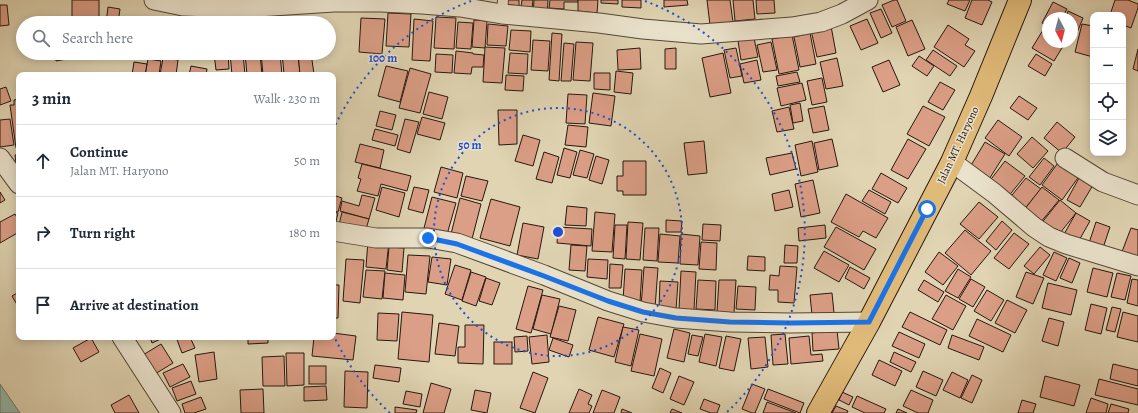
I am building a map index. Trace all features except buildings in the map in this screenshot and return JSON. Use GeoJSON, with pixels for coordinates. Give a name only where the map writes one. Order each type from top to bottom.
{"type":"FeatureCollection","features":[{"type":"Feature","properties":{"kind":"main road","name":"Jalan MT. Haryono"},"geometry":{"type":"LineString","coordinates":[[818,413],[869,322],[952,162],[1020,0]]}},
{"type":"Feature","properties":{"kind":"street"},"geometry":{"type":"LineString","coordinates":[[154,0],[183,6],[242,8],[334,2],[422,2],[460,7],[502,7],[643,29],[701,34],[792,28],[821,22],[842,14],[862,2]]}},
{"type":"Feature","properties":{"kind":"street"},"geometry":{"type":"LineString","coordinates":[[0,158],[16,180]]}},
{"type":"Feature","properties":{"kind":"street"},"geometry":{"type":"LineString","coordinates":[[1065,158],[1104,182],[1138,195]]}},
{"type":"Feature","properties":{"kind":"street"},"geometry":{"type":"LineString","coordinates":[[952,162],[994,193],[1034,227],[1049,237],[1066,244],[1138,266]]}},
{"type":"Feature","properties":{"kind":"street"},"geometry":{"type":"LineString","coordinates":[[336,231],[376,238],[428,238],[457,244],[608,301],[643,312],[676,318],[730,322],[869,322]]}},
{"type":"Feature","properties":{"kind":"street"},"geometry":{"type":"LineString","coordinates":[[124,340],[171,413]]}},
{"type":"Feature","properties":{"kind":"shaded area"},"geometry":{"type":"Polygon","coordinates":[[[0,384],[20,413],[0,413],[0,384]]]}},
{"type":"Feature","properties":{"kind":"route"},"geometry":{"type":"LineString","coordinates":[[428,238],[457,244],[608,301],[643,312],[676,318],[730,322],[869,322],[927,209]]}}]}
